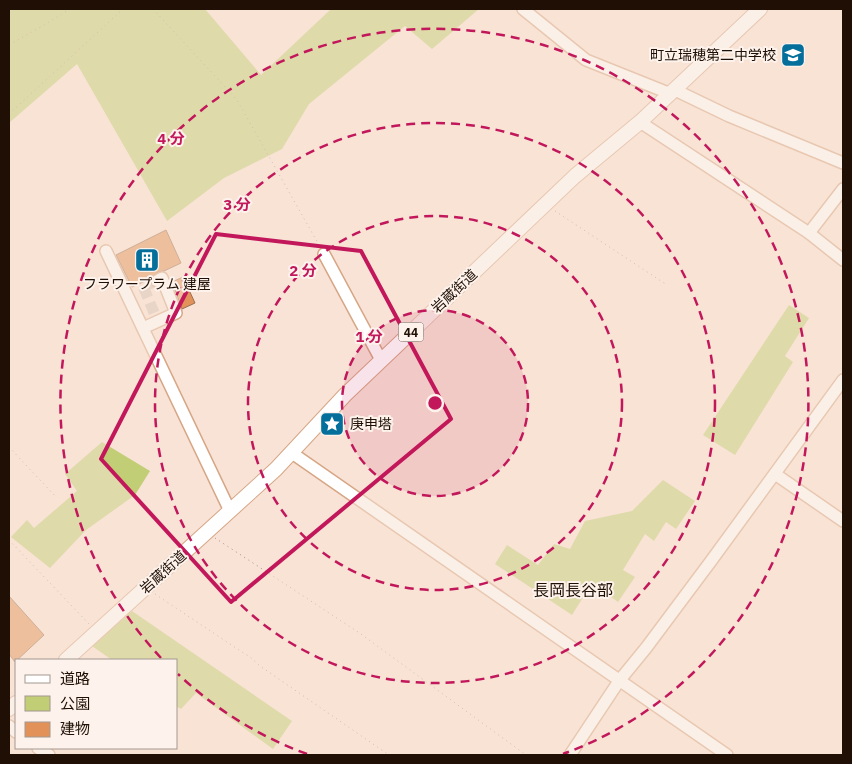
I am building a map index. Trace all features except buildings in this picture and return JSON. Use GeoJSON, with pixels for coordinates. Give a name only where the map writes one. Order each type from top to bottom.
{"type":"FeatureCollection","features":[{"type":"Feature","properties":{"kind":"main road","name":"岩蔵街道"},"geometry":{"type":"LineString","coordinates":[[67,659],[292,453],[332,408],[575,176],[640,122],[760,9]]}},
{"type":"Feature","properties":{"kind":"street"},"geometry":{"type":"LineString","coordinates":[[523,9],[586,60],[673,92],[843,163]]}},
{"type":"Feature","properties":{"kind":"street"},"geometry":{"type":"LineString","coordinates":[[640,122],[809,233],[843,260]]}},
{"type":"Feature","properties":{"kind":"street"},"geometry":{"type":"LineString","coordinates":[[809,233],[843,189]]}},
{"type":"Feature","properties":{"kind":"street"},"geometry":{"type":"LineString","coordinates":[[106,251],[230,511]]}},
{"type":"Feature","properties":{"kind":"street"},"geometry":{"type":"LineString","coordinates":[[324,254],[382,360]]}},
{"type":"Feature","properties":{"kind":"street"},"geometry":{"type":"LineString","coordinates":[[143,328],[176,313],[162,278],[156,280]]}},
{"type":"Feature","properties":{"kind":"street"},"geometry":{"type":"LineString","coordinates":[[570,755],[619,681],[646,648],[843,380]]}},
{"type":"Feature","properties":{"kind":"street"},"geometry":{"type":"LineString","coordinates":[[292,453],[726,755]]}},
{"type":"Feature","properties":{"kind":"street"},"geometry":{"type":"LineString","coordinates":[[775,474],[843,522]]}},
{"type":"Feature","properties":{"kind":"path"},"geometry":{"type":"LineString","coordinates":[[9,45],[70,9]]}},
{"type":"Feature","properties":{"kind":"path"},"geometry":{"type":"LineString","coordinates":[[9,114],[123,9]]}},
{"type":"Feature","properties":{"kind":"path"},"geometry":{"type":"LineString","coordinates":[[152,9],[237,100],[324,254]]}},
{"type":"Feature","properties":{"kind":"path"},"geometry":{"type":"LineString","coordinates":[[546,204],[667,285]]}},
{"type":"Feature","properties":{"kind":"path"},"geometry":{"type":"LineString","coordinates":[[9,447],[57,498]]}},
{"type":"Feature","properties":{"kind":"path"},"geometry":{"type":"LineString","coordinates":[[206,533],[361,634],[526,755]]}},
{"type":"Feature","properties":{"kind":"path"},"geometry":{"type":"LineString","coordinates":[[9,540],[97,632]]}},
{"type":"Feature","properties":{"kind":"path"},"geometry":{"type":"LineString","coordinates":[[146,588],[249,656],[260,666],[389,755]]}},
{"type":"Feature","properties":{"kind":"highlighted area"},"geometry":{"type":"Polygon","coordinates":[[[216,234],[361,251],[451,419],[231,602],[101,459],[216,234]]]}},
{"type":"Feature","properties":{"kind":"green space"},"geometry":{"type":"Polygon","coordinates":[[[9,9],[205,9],[261,75],[331,9],[479,9],[432,49],[405,26],[309,104],[282,149],[224,178],[167,221],[77,64],[9,123],[9,9]]]}},
{"type":"Feature","properties":{"kind":"green space"},"geometry":{"type":"Polygon","coordinates":[[[789,305],[809,318],[785,356],[793,362],[735,455],[703,435],[789,305]]]}},
{"type":"Feature","properties":{"kind":"green space"},"geometry":{"type":"Polygon","coordinates":[[[102,442],[150,471],[135,495],[86,530],[50,568],[11,537],[27,520],[34,528],[77,491],[65,474],[102,442]]]}},
{"type":"Feature","properties":{"kind":"green space"},"geometry":{"type":"Polygon","coordinates":[[[663,480],[695,501],[676,529],[666,522],[654,541],[645,534],[623,570],[635,577],[618,602],[592,583],[572,615],[495,564],[507,545],[538,565],[554,544],[570,549],[585,521],[632,511],[663,480]]]}},
{"type":"Feature","properties":{"kind":"green space"},"geometry":{"type":"Polygon","coordinates":[[[132,611],[292,721],[273,749],[196,693],[181,709],[178,707],[178,659],[111,659],[92,646],[132,611]]]}},
{"type":"Feature","properties":{"kind":"tunnel"},"geometry":{"type":"LineString","coordinates":[[157,281],[143,286],[157,320]]}},
{"type":"Feature","properties":{"kind":"place","name":"町立瑞穂第二中学校"},"geometry":{"type":"Point","coordinates":[793,55]}},
{"type":"Feature","properties":{"kind":"place","name":"フラワープラム 建屋"},"geometry":{"type":"Point","coordinates":[147,260]}},
{"type":"Feature","properties":{"kind":"place","name":"庚申塔"},"geometry":{"type":"Point","coordinates":[332,424]}},
{"type":"Feature","properties":{"kind":"district","name":"長岡長谷部"},"geometry":{"type":"Point","coordinates":[573,590]}}]}
